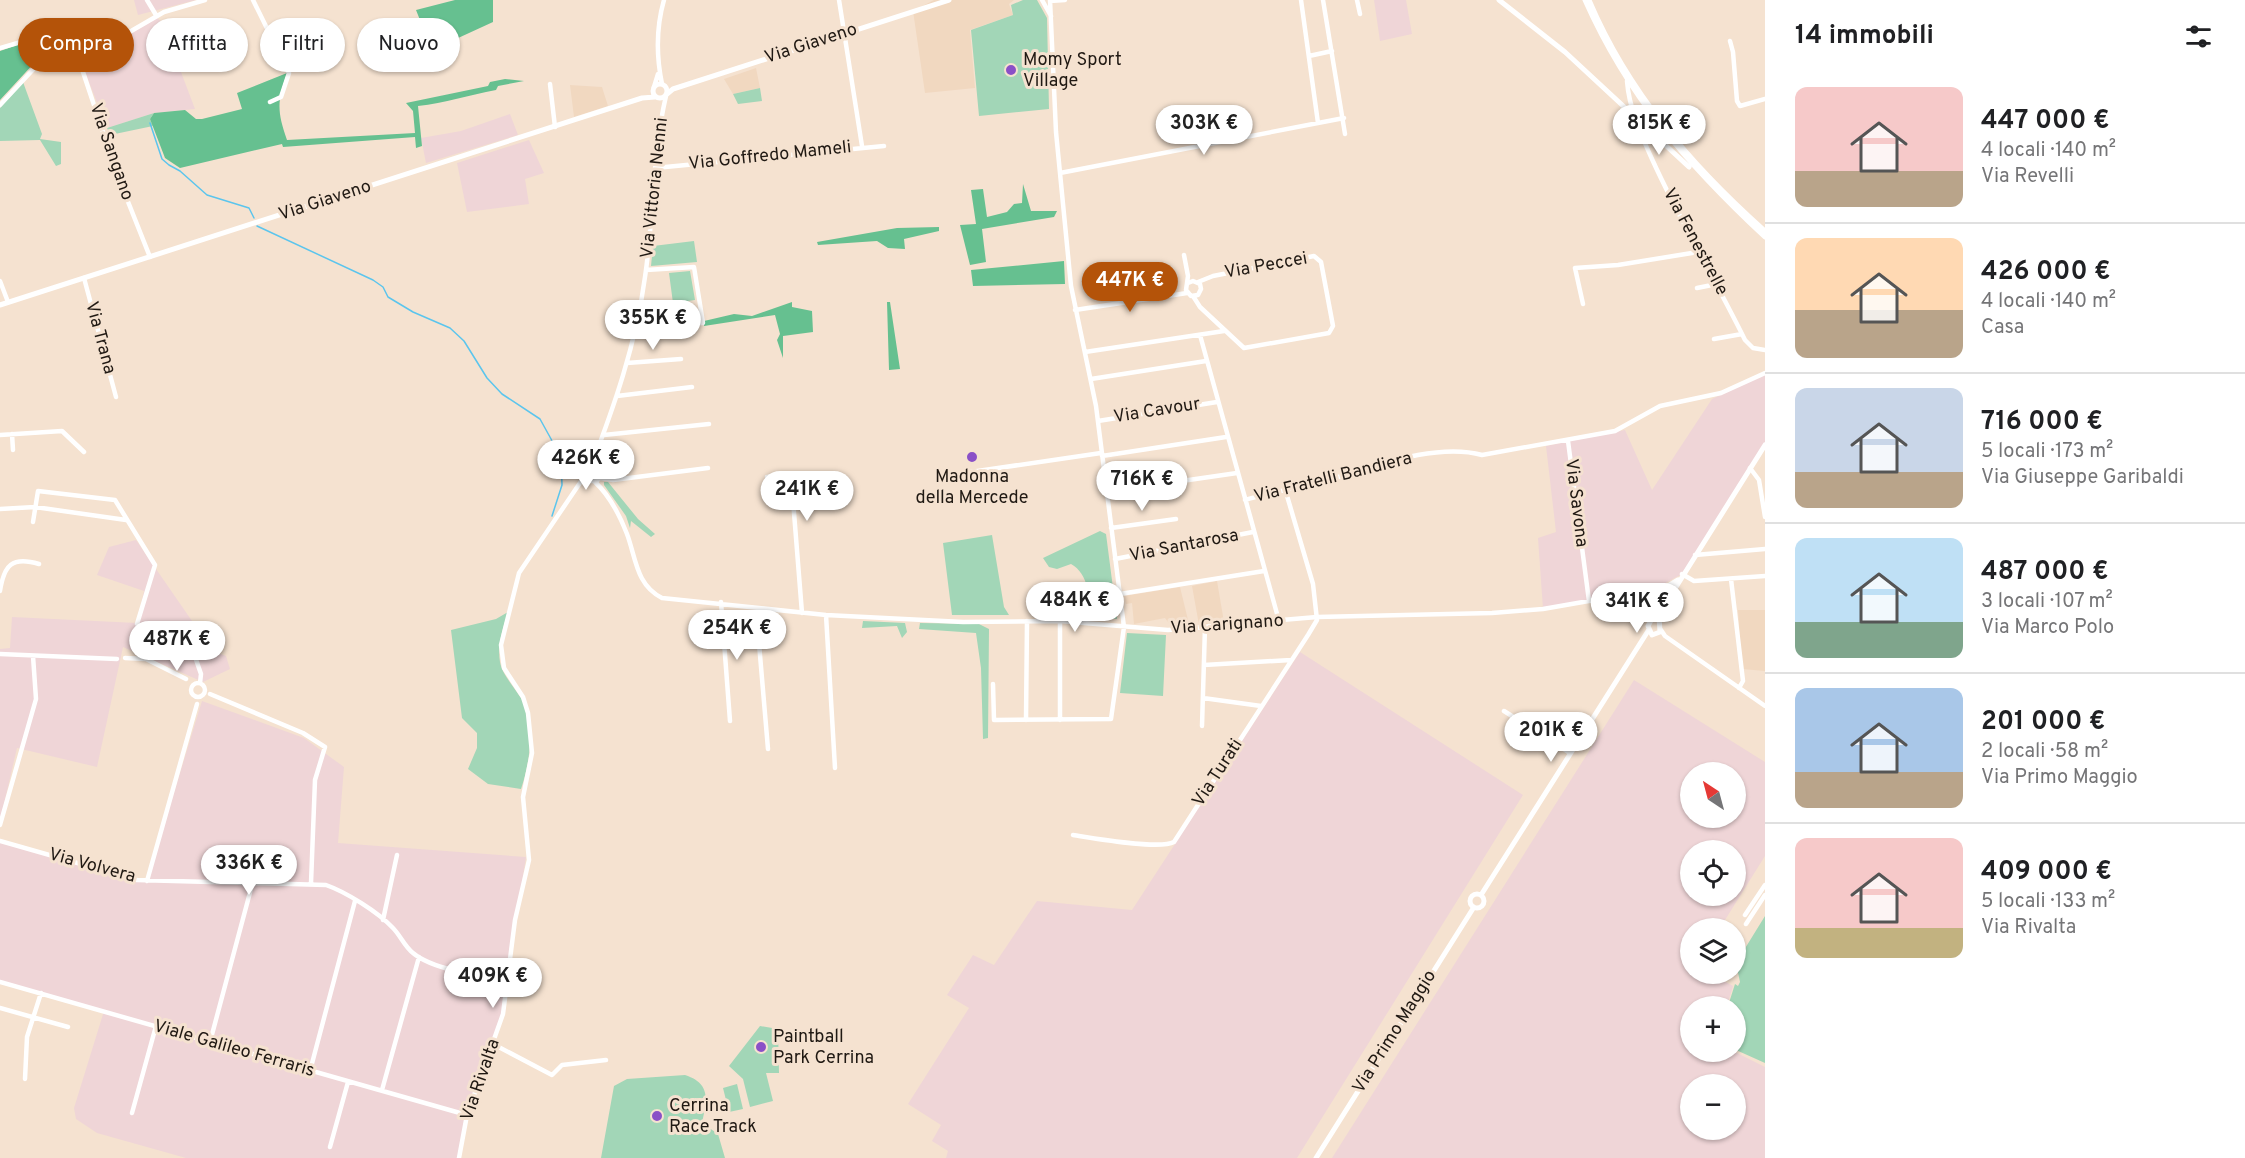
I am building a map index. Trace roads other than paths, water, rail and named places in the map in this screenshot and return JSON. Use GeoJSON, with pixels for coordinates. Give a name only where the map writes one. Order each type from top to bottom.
{"type":"FeatureCollection","features":[{"type":"Feature","properties":{"kind":"main road","name":"Via Giaveno"},"geometry":{"type":"LineString","coordinates":[[655,93],[666,95],[673,88],[949,0]]}},
{"type":"Feature","properties":{"kind":"main road"},"geometry":{"type":"LineString","coordinates":[[1499,0],[1542,32],[1765,237]]}},
{"type":"Feature","properties":{"kind":"main road"},"geometry":{"type":"LineString","coordinates":[[1587,0],[1627,81],[1662,131],[1699,174]]}},
{"type":"Feature","properties":{"kind":"main road"},"geometry":{"type":"LineString","coordinates":[[1587,0],[1616,54],[1665,129],[1709,178],[1765,231]]}},
{"type":"Feature","properties":{"kind":"main road","name":"Via Giaveno"},"geometry":{"type":"LineString","coordinates":[[0,305],[555,127],[655,93],[664,85]]}},
{"type":"Feature","properties":{"kind":"main road"},"geometry":{"type":"LineString","coordinates":[[666,95],[664,85],[673,88]]}},
{"type":"Feature","properties":{"kind":"main road"},"geometry":{"type":"LineString","coordinates":[[1481,895],[1471,897],[1474,907],[1482,905],[1481,895],[1640,643],[1655,629],[1659,616],[1681,577],[1765,445]]}},
{"type":"Feature","properties":{"kind":"main road"},"geometry":{"type":"LineString","coordinates":[[1655,629],[1660,593],[1681,577]]}},
{"type":"Feature","properties":{"kind":"main road"},"geometry":{"type":"LineString","coordinates":[[1665,588],[1670,596]]}},
{"type":"Feature","properties":{"kind":"main road"},"geometry":{"type":"LineString","coordinates":[[1661,597],[1670,596]]}},
{"type":"Feature","properties":{"kind":"main road","name":"Via Primo Maggio"},"geometry":{"type":"LineString","coordinates":[[1316,1158],[1474,907]]}},
{"type":"Feature","properties":{"kind":"street"},"geometry":{"type":"LineString","coordinates":[[147,0],[156,15]]}},
{"type":"Feature","properties":{"kind":"street"},"geometry":{"type":"LineString","coordinates":[[134,29],[156,15],[205,0]]}},
{"type":"Feature","properties":{"kind":"street"},"geometry":{"type":"LineString","coordinates":[[253,0],[289,73],[281,97],[270,102]]}},
{"type":"Feature","properties":{"kind":"street"},"geometry":{"type":"LineString","coordinates":[[655,93],[659,68],[658,22],[664,0]]}},
{"type":"Feature","properties":{"kind":"street"},"geometry":{"type":"LineString","coordinates":[[839,0],[862,146]]}},
{"type":"Feature","properties":{"kind":"street"},"geometry":{"type":"LineString","coordinates":[[1042,0],[1052,18]]}},
{"type":"Feature","properties":{"kind":"street"},"geometry":{"type":"LineString","coordinates":[[993,684],[994,720],[1111,719],[1124,627],[1098,421],[1075,310],[1056,132],[1050,0],[1065,0]]}},
{"type":"Feature","properties":{"kind":"street"},"geometry":{"type":"LineString","coordinates":[[1301,0],[1318,123]]}},
{"type":"Feature","properties":{"kind":"street"},"geometry":{"type":"LineString","coordinates":[[1323,0],[1345,134]]}},
{"type":"Feature","properties":{"kind":"street"},"geometry":{"type":"LineString","coordinates":[[1357,0],[1360,14]]}},
{"type":"Feature","properties":{"kind":"street"},"geometry":{"type":"LineString","coordinates":[[1730,41],[1737,101],[1740,106],[1765,99]]}},
{"type":"Feature","properties":{"kind":"street"},"geometry":{"type":"LineString","coordinates":[[0,48],[18,43]]}},
{"type":"Feature","properties":{"kind":"street"},"geometry":{"type":"LineString","coordinates":[[1309,56],[1332,51]]}},
{"type":"Feature","properties":{"kind":"street"},"geometry":{"type":"LineString","coordinates":[[659,68],[664,85]]}},
{"type":"Feature","properties":{"kind":"street"},"geometry":{"type":"LineString","coordinates":[[0,105],[31,72]]}},
{"type":"Feature","properties":{"kind":"street","name":"Via Sangano"},"geometry":{"type":"LineString","coordinates":[[83,72],[117,174],[150,257]]}},
{"type":"Feature","properties":{"kind":"street","name":"Via Fenestrelle"},"geometry":{"type":"LineString","coordinates":[[1627,81],[1635,117],[1667,192],[1742,334],[1749,345],[1765,350]]}},
{"type":"Feature","properties":{"kind":"street"},"geometry":{"type":"LineString","coordinates":[[550,84],[555,127]]}},
{"type":"Feature","properties":{"kind":"street","name":"Via Vittoria Nenni"},"geometry":{"type":"LineString","coordinates":[[655,93],[663,107]]}},
{"type":"Feature","properties":{"kind":"street","name":"Via Vittoria Nenni"},"geometry":{"type":"LineString","coordinates":[[580,483],[595,470],[595,458],[617,396],[636,326],[646,270],[655,168],[666,95]]}},
{"type":"Feature","properties":{"kind":"street"},"geometry":{"type":"LineString","coordinates":[[1060,173],[1344,118]]}},
{"type":"Feature","properties":{"kind":"street","name":"Via Goffredo Mameli"},"geometry":{"type":"LineString","coordinates":[[655,168],[862,146],[884,146]]}},
{"type":"Feature","properties":{"kind":"street"},"geometry":{"type":"LineString","coordinates":[[1583,304],[1575,268],[1618,265],[1698,252]]}},
{"type":"Feature","properties":{"kind":"street"},"geometry":{"type":"LineString","coordinates":[[1184,255],[1188,276],[1200,293],[1200,307]]}},
{"type":"Feature","properties":{"kind":"street","name":"Via Peccei"},"geometry":{"type":"LineString","coordinates":[[1193,296],[1200,307],[1244,348],[1329,333],[1333,327],[1321,262],[1314,256],[1205,278],[1195,283]]}},
{"type":"Feature","properties":{"kind":"street","name":"Via Vittoria Nenni"},"geometry":{"type":"LineString","coordinates":[[636,326],[703,323],[694,267],[646,270]]}},
{"type":"Feature","properties":{"kind":"street","name":"Via Trana"},"geometry":{"type":"LineString","coordinates":[[84,278],[116,397]]}},
{"type":"Feature","properties":{"kind":"street"},"geometry":{"type":"LineString","coordinates":[[0,281],[8,303]]}},
{"type":"Feature","properties":{"kind":"street"},"geometry":{"type":"LineString","coordinates":[[1075,310],[1180,293],[1195,283]]}},
{"type":"Feature","properties":{"kind":"street"},"geometry":{"type":"LineString","coordinates":[[1697,288],[1717,284]]}},
{"type":"Feature","properties":{"kind":"street"},"geometry":{"type":"LineString","coordinates":[[1186,291],[1193,296],[1200,293]]}},
{"type":"Feature","properties":{"kind":"street"},"geometry":{"type":"LineString","coordinates":[[1085,352],[1224,331]]}},
{"type":"Feature","properties":{"kind":"street"},"geometry":{"type":"LineString","coordinates":[[1714,339],[1742,334]]}},
{"type":"Feature","properties":{"kind":"street"},"geometry":{"type":"LineString","coordinates":[[1200,335],[1216,402],[1279,621]]}},
{"type":"Feature","properties":{"kind":"street"},"geometry":{"type":"LineString","coordinates":[[627,363],[681,359]]}},
{"type":"Feature","properties":{"kind":"street"},"geometry":{"type":"LineString","coordinates":[[1091,379],[1206,361]]}},
{"type":"Feature","properties":{"kind":"street","name":"Via Fratelli Bandiera"},"geometry":{"type":"LineString","coordinates":[[1245,500],[1352,473],[1380,463],[1463,450],[1482,455],[1615,431],[1660,406],[1721,393],[1765,374]]}},
{"type":"Feature","properties":{"kind":"street"},"geometry":{"type":"LineString","coordinates":[[617,396],[692,387]]}},
{"type":"Feature","properties":{"kind":"street","name":"Via Cavour"},"geometry":{"type":"LineString","coordinates":[[1098,421],[1216,402]]}},
{"type":"Feature","properties":{"kind":"street"},"geometry":{"type":"LineString","coordinates":[[604,435],[709,424]]}},
{"type":"Feature","properties":{"kind":"street"},"geometry":{"type":"LineString","coordinates":[[0,435],[62,431],[84,452]]}},
{"type":"Feature","properties":{"kind":"street"},"geometry":{"type":"LineString","coordinates":[[12,434],[14,450]]}},
{"type":"Feature","properties":{"kind":"street"},"geometry":{"type":"LineString","coordinates":[[964,473],[1226,437]]}},
{"type":"Feature","properties":{"kind":"street","name":"Via Savona"},"geometry":{"type":"LineString","coordinates":[[1568,441],[1589,601]]}},
{"type":"Feature","properties":{"kind":"street"},"geometry":{"type":"LineString","coordinates":[[595,470],[613,480],[708,468]]}},
{"type":"Feature","properties":{"kind":"street"},"geometry":{"type":"LineString","coordinates":[[1750,468],[1759,480],[1765,515]]}},
{"type":"Feature","properties":{"kind":"street","name":"Via Carignano"},"geometry":{"type":"LineString","coordinates":[[595,470],[601,488],[619,515],[640,576],[652,593],[662,597],[721,602],[756,608],[826,615],[963,622],[1060,621],[1168,630],[1317,617],[1492,613],[1589,601],[1665,588]]}},
{"type":"Feature","properties":{"kind":"street"},"geometry":{"type":"LineString","coordinates":[[1106,492],[1237,473]]}},
{"type":"Feature","properties":{"kind":"street"},"geometry":{"type":"LineString","coordinates":[[767,477],[791,475],[802,613]]}},
{"type":"Feature","properties":{"kind":"street"},"geometry":{"type":"LineString","coordinates":[[587,476],[598,480],[606,477]]}},
{"type":"Feature","properties":{"kind":"street","name":"Via Rivalta"},"geometry":{"type":"LineString","coordinates":[[459,1158],[467,1115],[503,1014],[514,920],[529,860],[523,796],[532,753],[528,713],[523,697],[504,668],[501,645],[519,573],[580,483]]}},
{"type":"Feature","properties":{"kind":"street"},"geometry":{"type":"LineString","coordinates":[[1285,489],[1313,584],[1317,617]]}},
{"type":"Feature","properties":{"kind":"street"},"geometry":{"type":"LineString","coordinates":[[33,522],[38,491],[112,499],[155,565],[137,624],[192,648],[201,674],[194,695],[197,704]]}},
{"type":"Feature","properties":{"kind":"street"},"geometry":{"type":"LineString","coordinates":[[0,508],[35,507],[126,520]]}},
{"type":"Feature","properties":{"kind":"street"},"geometry":{"type":"LineString","coordinates":[[1111,528],[1176,519]]}},
{"type":"Feature","properties":{"kind":"street","name":"Via Santarosa"},"geometry":{"type":"LineString","coordinates":[[1115,560],[1253,532]]}},
{"type":"Feature","properties":{"kind":"street"},"geometry":{"type":"LineString","coordinates":[[1695,555],[1765,549]]}},
{"type":"Feature","properties":{"kind":"street"},"geometry":{"type":"LineString","coordinates":[[0,591],[3,574],[12,564],[24,560],[39,564]]}},
{"type":"Feature","properties":{"kind":"street"},"geometry":{"type":"LineString","coordinates":[[1120,594],[1264,571]]}},
{"type":"Feature","properties":{"kind":"street"},"geometry":{"type":"LineString","coordinates":[[1681,577],[1695,581],[1765,576]]}},
{"type":"Feature","properties":{"kind":"street"},"geometry":{"type":"LineString","coordinates":[[1731,579],[1743,681],[1739,688]]}},
{"type":"Feature","properties":{"kind":"street"},"geometry":{"type":"LineString","coordinates":[[1651,591],[1661,597]]}},
{"type":"Feature","properties":{"kind":"street"},"geometry":{"type":"LineString","coordinates":[[721,602],[730,721]]}},
{"type":"Feature","properties":{"kind":"street"},"geometry":{"type":"LineString","coordinates":[[756,608],[768,749]]}},
{"type":"Feature","properties":{"kind":"street"},"geometry":{"type":"LineString","coordinates":[[826,615],[835,768]]}},
{"type":"Feature","properties":{"kind":"street","name":"Via Turati"},"geometry":{"type":"LineString","coordinates":[[1073,835],[1133,843],[1171,844],[1292,660],[1317,617]]}},
{"type":"Feature","properties":{"kind":"street"},"geometry":{"type":"LineString","coordinates":[[1026,720],[1027,621]]}},
{"type":"Feature","properties":{"kind":"street"},"geometry":{"type":"LineString","coordinates":[[1060,621],[1060,720]]}},
{"type":"Feature","properties":{"kind":"street"},"geometry":{"type":"LineString","coordinates":[[1202,726],[1205,627]]}},
{"type":"Feature","properties":{"kind":"street"},"geometry":{"type":"LineString","coordinates":[[1655,629],[1765,706]]}},
{"type":"Feature","properties":{"kind":"street"},"geometry":{"type":"LineString","coordinates":[[0,654],[117,659]]}},
{"type":"Feature","properties":{"kind":"street"},"geometry":{"type":"LineString","coordinates":[[0,825],[36,699],[33,656]]}},
{"type":"Feature","properties":{"kind":"street"},"geometry":{"type":"LineString","coordinates":[[125,658],[146,659],[196,684],[203,694]]}},
{"type":"Feature","properties":{"kind":"street"},"geometry":{"type":"LineString","coordinates":[[1204,665],[1292,660]]}},
{"type":"Feature","properties":{"kind":"street"},"geometry":{"type":"LineString","coordinates":[[147,881],[197,704],[203,694]]}},
{"type":"Feature","properties":{"kind":"street"},"geometry":{"type":"LineString","coordinates":[[194,695],[210,694],[303,733],[325,747],[315,780],[311,883]]}},
{"type":"Feature","properties":{"kind":"street"},"geometry":{"type":"LineString","coordinates":[[1203,698],[1262,706]]}},
{"type":"Feature","properties":{"kind":"street"},"geometry":{"type":"LineString","coordinates":[[1504,711],[1570,753]]}},
{"type":"Feature","properties":{"kind":"street","name":"Via Volvera"},"geometry":{"type":"LineString","coordinates":[[0,841],[147,881],[291,886],[311,883],[331,887],[383,920],[393,928],[412,953],[419,957],[480,976],[507,980]]}},
{"type":"Feature","properties":{"kind":"street"},"geometry":{"type":"LineString","coordinates":[[383,920],[397,855]]}},
{"type":"Feature","properties":{"kind":"street"},"geometry":{"type":"LineString","coordinates":[[210,1042],[252,885]]}},
{"type":"Feature","properties":{"kind":"street"},"geometry":{"type":"LineString","coordinates":[[1745,915],[1765,885]]}},
{"type":"Feature","properties":{"kind":"street"},"geometry":{"type":"LineString","coordinates":[[1746,924],[1765,895]]}},
{"type":"Feature","properties":{"kind":"street"},"geometry":{"type":"LineString","coordinates":[[310,1071],[355,901]]}},
{"type":"Feature","properties":{"kind":"street"},"geometry":{"type":"LineString","coordinates":[[381,1090],[419,957]]}},
{"type":"Feature","properties":{"kind":"street","name":"Via Volvera"},"geometry":{"type":"LineString","coordinates":[[480,976],[506,990]]}},
{"type":"Feature","properties":{"kind":"street","name":"Viale Galileo Ferraris"},"geometry":{"type":"LineString","coordinates":[[0,982],[467,1115]]}},
{"type":"Feature","properties":{"kind":"street"},"geometry":{"type":"LineString","coordinates":[[25,1079],[27,1037],[41,993]]}},
{"type":"Feature","properties":{"kind":"street"},"geometry":{"type":"LineString","coordinates":[[0,1008],[68,1027]]}},
{"type":"Feature","properties":{"kind":"street"},"geometry":{"type":"LineString","coordinates":[[132,1113],[156,1026]]}},
{"type":"Feature","properties":{"kind":"street"},"geometry":{"type":"LineString","coordinates":[[493,1044],[552,1075],[562,1065],[606,1060]]}},
{"type":"Feature","properties":{"kind":"street"},"geometry":{"type":"LineString","coordinates":[[330,1148],[348,1082]]}},
{"type":"Feature","properties":{"kind":"waterway"},"geometry":{"type":"LineString","coordinates":[[150,123],[162,159],[180,171],[207,195],[249,208],[254,218]]}},
{"type":"Feature","properties":{"kind":"waterway"},"geometry":{"type":"LineString","coordinates":[[257,226],[373,280],[383,287],[388,297],[413,312],[450,328],[464,341],[487,378],[502,394],[540,419],[561,457],[562,485],[552,516]]}},
{"type":"Feature","properties":{"kind":"place","name":"Momy Sport Village"},"geometry":{"type":"Point","coordinates":[1011,70]}},
{"type":"Feature","properties":{"kind":"place","name":"Madonna della Mercede"},"geometry":{"type":"Point","coordinates":[972,457]}},
{"type":"Feature","properties":{"kind":"place","name":"Paintball Park Cerrina"},"geometry":{"type":"Point","coordinates":[761,1047]}},
{"type":"Feature","properties":{"kind":"place","name":"Cerrina Race Track"},"geometry":{"type":"Point","coordinates":[657,1116]}}]}
